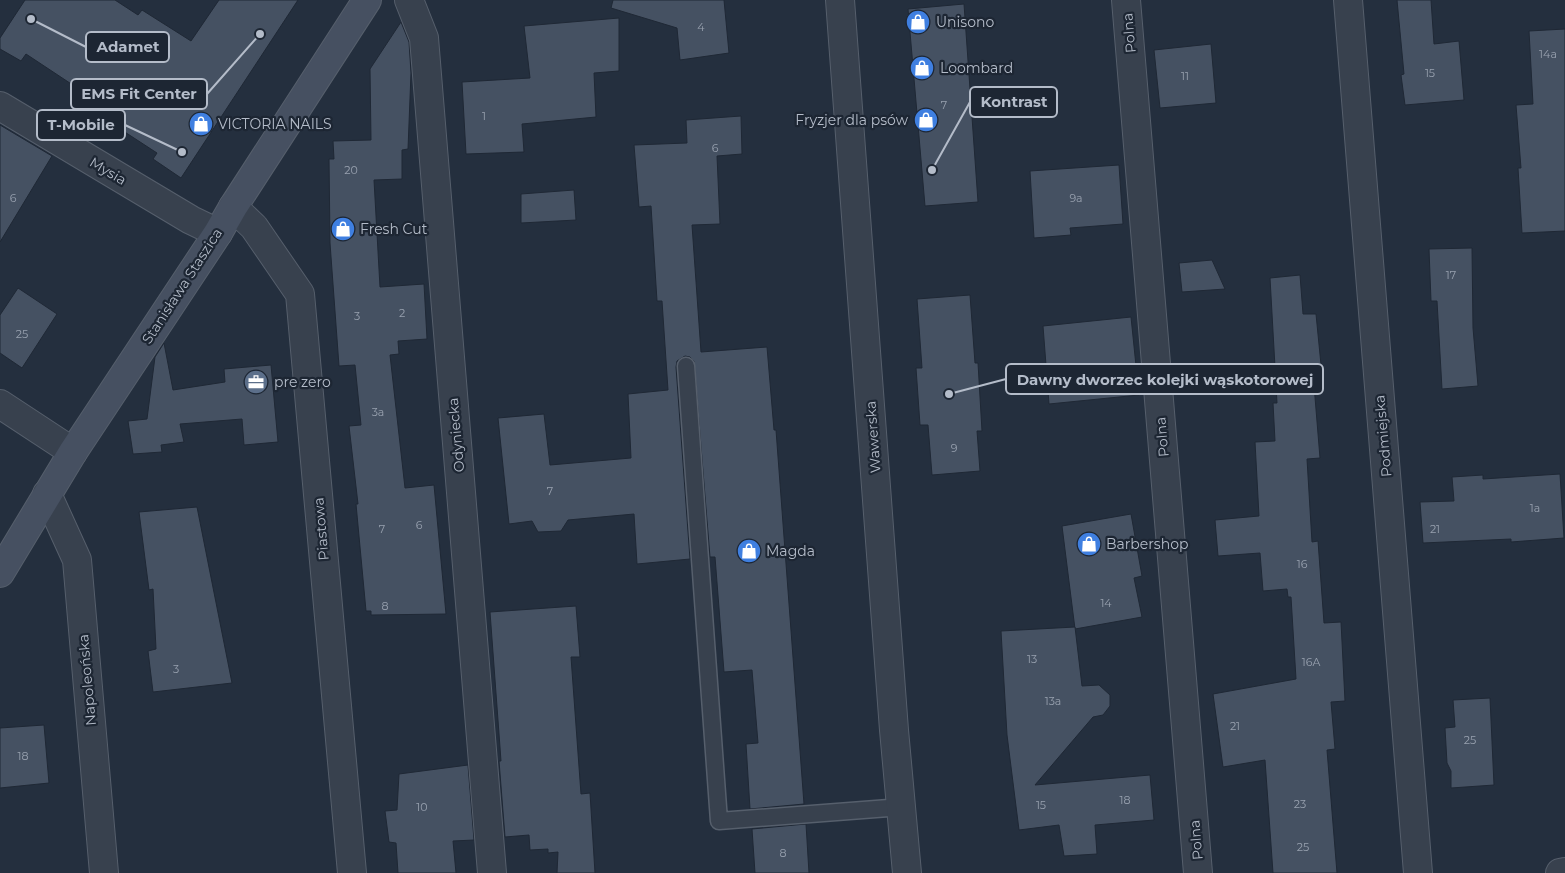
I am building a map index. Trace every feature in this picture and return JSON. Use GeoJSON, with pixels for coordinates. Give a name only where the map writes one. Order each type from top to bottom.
{"type":"FeatureCollection","features":[{"type":"Feature","properties":{"kind":"main road","name":"Stanisława Staszica"},"geometry":{"type":"LineString","coordinates":[[0,573],[73,452],[218,233],[367,0]]}},
{"type":"Feature","properties":{"kind":"street","name":"Odyniecka"},"geometry":{"type":"LineString","coordinates":[[409,0],[424,38],[492,873]]}},
{"type":"Feature","properties":{"kind":"street","name":"Wawerska"},"geometry":{"type":"LineString","coordinates":[[840,0],[894,730],[907,873]]}},
{"type":"Feature","properties":{"kind":"street","name":"Polna"},"geometry":{"type":"LineString","coordinates":[[1126,0],[1198,873]]}},
{"type":"Feature","properties":{"kind":"street","name":"Podmiejska"},"geometry":{"type":"LineString","coordinates":[[1348,0],[1418,873]]}},
{"type":"Feature","properties":{"kind":"street","name":"Mysia"},"geometry":{"type":"LineString","coordinates":[[0,106],[191,220],[218,233]]}},
{"type":"Feature","properties":{"kind":"street","name":"Piastowa"},"geometry":{"type":"LineString","coordinates":[[233,207],[254,227],[300,294],[352,873]]}},
{"type":"Feature","properties":{"kind":"street"},"geometry":{"type":"LineString","coordinates":[[0,404],[73,452]]}},
{"type":"Feature","properties":{"kind":"street","name":"Napoleońska"},"geometry":{"type":"LineString","coordinates":[[47,494],[77,560],[104,873]]}},
{"type":"Feature","properties":{"kind":"street"},"geometry":{"type":"LineString","coordinates":[[1560,873],[1565,872]]}},
{"type":"Feature","properties":{"kind":"lane"},"geometry":{"type":"LineString","coordinates":[[686,366],[719,821],[902,807]]}},
{"type":"Feature","properties":{"kind":"building"},"geometry":{"type":"Polygon","coordinates":[[[25,0],[115,0],[138,15],[142,10],[191,41],[219,0],[298,0],[181,178],[153,159],[157,153],[91,110],[97,101],[26,54],[21,61],[0,49],[0,38],[25,0]]]}},
{"type":"Feature","properties":{"kind":"building"},"geometry":{"type":"Polygon","coordinates":[[[613,0],[724,0],[729,53],[680,60],[677,28],[611,8],[613,0]]]}},
{"type":"Feature","properties":{"kind":"building"},"geometry":{"type":"Polygon","coordinates":[[[1397,0],[1431,0],[1434,44],[1459,41],[1464,100],[1405,105],[1401,75],[1404,74],[1397,0]]]}},
{"type":"Feature","properties":{"kind":"building"},"geometry":{"type":"Polygon","coordinates":[[[964,4],[978,202],[925,206],[908,9],[964,4]]]}},
{"type":"Feature","properties":{"kind":"building"},"geometry":{"type":"Polygon","coordinates":[[[619,18],[619,71],[594,73],[596,117],[522,124],[524,152],[466,154],[462,82],[530,78],[524,26],[619,18]]]}},
{"type":"Feature","properties":{"kind":"building"},"geometry":{"type":"Polygon","coordinates":[[[401,22],[409,42],[411,73],[408,149],[402,150],[402,179],[374,180],[380,287],[424,284],[427,339],[398,341],[399,354],[390,355],[405,488],[434,485],[446,614],[371,615],[371,611],[366,611],[356,504],[358,504],[349,426],[361,425],[355,365],[339,366],[330,243],[329,159],[334,159],[333,141],[371,140],[370,69],[401,22]]]}},
{"type":"Feature","properties":{"kind":"building"},"geometry":{"type":"Polygon","coordinates":[[[1565,29],[1565,231],[1522,233],[1518,168],[1521,168],[1516,105],[1533,104],[1529,31],[1565,29]]]}},
{"type":"Feature","properties":{"kind":"building"},"geometry":{"type":"Polygon","coordinates":[[[1211,44],[1216,103],[1160,108],[1154,50],[1211,44]]]}},
{"type":"Feature","properties":{"kind":"building"},"geometry":{"type":"Polygon","coordinates":[[[741,116],[742,154],[717,156],[720,224],[692,225],[701,352],[767,347],[774,430],[776,430],[804,804],[750,809],[746,744],[758,743],[752,670],[724,672],[715,557],[710,557],[694,361],[690,357],[685,356],[677,361],[676,367],[690,559],[637,564],[634,514],[568,520],[561,531],[538,532],[532,521],[509,524],[498,418],[544,414],[550,465],[631,458],[628,394],[668,390],[662,301],[657,301],[651,206],[639,207],[634,145],[687,143],[686,120],[741,116]]]}},
{"type":"Feature","properties":{"kind":"building"},"geometry":{"type":"Polygon","coordinates":[[[0,125],[52,156],[0,242],[0,125]]]}},
{"type":"Feature","properties":{"kind":"building"},"geometry":{"type":"Polygon","coordinates":[[[1119,165],[1123,224],[1070,228],[1071,235],[1034,238],[1030,171],[1119,165]]]}},
{"type":"Feature","properties":{"kind":"building"},"geometry":{"type":"Polygon","coordinates":[[[574,190],[576,220],[521,223],[521,194],[574,190]]]}},
{"type":"Feature","properties":{"kind":"building"},"geometry":{"type":"Polygon","coordinates":[[[1472,248],[1473,328],[1478,386],[1442,389],[1437,301],[1431,301],[1429,249],[1472,248]]]}},
{"type":"Feature","properties":{"kind":"building"},"geometry":{"type":"Polygon","coordinates":[[[1212,260],[1225,289],[1182,292],[1179,263],[1212,260]]]}},
{"type":"Feature","properties":{"kind":"building"},"geometry":{"type":"Polygon","coordinates":[[[1300,275],[1303,314],[1316,314],[1323,385],[1314,385],[1320,458],[1307,459],[1312,542],[1318,541],[1324,623],[1341,622],[1345,701],[1331,702],[1335,749],[1327,750],[1337,873],[1273,873],[1265,760],[1223,767],[1213,694],[1296,679],[1291,597],[1288,597],[1287,589],[1263,591],[1260,553],[1218,556],[1215,520],[1259,516],[1255,442],[1275,441],[1273,403],[1277,403],[1270,278],[1300,275]]]}},
{"type":"Feature","properties":{"kind":"building"},"geometry":{"type":"Polygon","coordinates":[[[18,288],[57,314],[22,368],[0,353],[0,315],[18,288]]]}},
{"type":"Feature","properties":{"kind":"building"},"geometry":{"type":"Polygon","coordinates":[[[970,295],[975,363],[978,363],[982,431],[977,431],[980,471],[932,475],[928,425],[920,425],[916,368],[922,368],[917,299],[970,295]]]}},
{"type":"Feature","properties":{"kind":"building"},"geometry":{"type":"Polygon","coordinates":[[[1131,317],[1139,395],[1049,404],[1043,326],[1131,317]]]}},
{"type":"Feature","properties":{"kind":"building"},"geometry":{"type":"Polygon","coordinates":[[[164,343],[173,390],[225,382],[224,369],[271,365],[278,442],[244,445],[242,419],[180,424],[184,442],[161,445],[162,452],[133,454],[128,421],[147,419],[155,357],[164,343]]]}},
{"type":"Feature","properties":{"kind":"building"},"geometry":{"type":"Polygon","coordinates":[[[1560,474],[1564,538],[1511,542],[1511,539],[1423,543],[1420,502],[1454,501],[1452,477],[1483,475],[1483,479],[1560,474]]]}},
{"type":"Feature","properties":{"kind":"building"},"geometry":{"type":"Polygon","coordinates":[[[197,507],[232,683],[153,692],[148,651],[156,649],[153,589],[149,590],[139,512],[197,507]]]}},
{"type":"Feature","properties":{"kind":"building"},"geometry":{"type":"Polygon","coordinates":[[[1131,514],[1142,576],[1134,578],[1142,617],[1075,629],[1062,526],[1131,514]]]}},
{"type":"Feature","properties":{"kind":"building"},"geometry":{"type":"Polygon","coordinates":[[[576,606],[580,657],[571,657],[581,794],[590,793],[595,873],[557,873],[558,852],[548,853],[548,849],[530,850],[529,835],[505,837],[490,612],[576,606]]]}},
{"type":"Feature","properties":{"kind":"building"},"geometry":{"type":"Polygon","coordinates":[[[1075,627],[1082,686],[1099,685],[1110,695],[1110,706],[1103,715],[1093,717],[1035,785],[1150,775],[1154,820],[1095,825],[1097,854],[1064,856],[1059,825],[1019,830],[1007,735],[1001,631],[1075,627]]]}},
{"type":"Feature","properties":{"kind":"building"},"geometry":{"type":"Polygon","coordinates":[[[1490,698],[1494,785],[1451,788],[1451,771],[1447,763],[1445,728],[1455,727],[1453,700],[1490,698]]]}},
{"type":"Feature","properties":{"kind":"building"},"geometry":{"type":"Polygon","coordinates":[[[44,725],[49,783],[0,788],[0,728],[44,725]]]}},
{"type":"Feature","properties":{"kind":"building"},"geometry":{"type":"Polygon","coordinates":[[[468,765],[474,840],[453,841],[456,873],[398,873],[396,843],[389,842],[385,811],[397,810],[399,774],[468,765]]]}},
{"type":"Feature","properties":{"kind":"building"},"geometry":{"type":"Polygon","coordinates":[[[806,824],[809,873],[755,873],[752,829],[806,824]]]}},
{"type":"Feature","properties":{"kind":"place","name":"Adamet"},"geometry":{"type":"Point","coordinates":[31,19]}},
{"type":"Feature","properties":{"kind":"place","name":"Unisono"},"geometry":{"type":"Point","coordinates":[918,22]}},
{"type":"Feature","properties":{"kind":"place","name":"EMS Fit Center"},"geometry":{"type":"Point","coordinates":[260,34]}},
{"type":"Feature","properties":{"kind":"place","name":"Loombard"},"geometry":{"type":"Point","coordinates":[922,68]}},
{"type":"Feature","properties":{"kind":"place","name":"Fryzjer dla psów"},"geometry":{"type":"Point","coordinates":[926,120]}},
{"type":"Feature","properties":{"kind":"place","name":"VICTORIA NAILS"},"geometry":{"type":"Point","coordinates":[201,124]}},
{"type":"Feature","properties":{"kind":"place","name":"T-Mobile"},"geometry":{"type":"Point","coordinates":[182,152]}},
{"type":"Feature","properties":{"kind":"place","name":"Kontrast"},"geometry":{"type":"Point","coordinates":[932,170]}},
{"type":"Feature","properties":{"kind":"place","name":"Fresh Cut"},"geometry":{"type":"Point","coordinates":[343,229]}},
{"type":"Feature","properties":{"kind":"place","name":"pre zero"},"geometry":{"type":"Point","coordinates":[256,382]}},
{"type":"Feature","properties":{"kind":"place","name":"Dawny dworzec kolejki wąskotorowej"},"geometry":{"type":"Point","coordinates":[949,394]}},
{"type":"Feature","properties":{"kind":"place","name":"Barbershop"},"geometry":{"type":"Point","coordinates":[1089,544]}},
{"type":"Feature","properties":{"kind":"place","name":"Magda"},"geometry":{"type":"Point","coordinates":[749,551]}}]}
